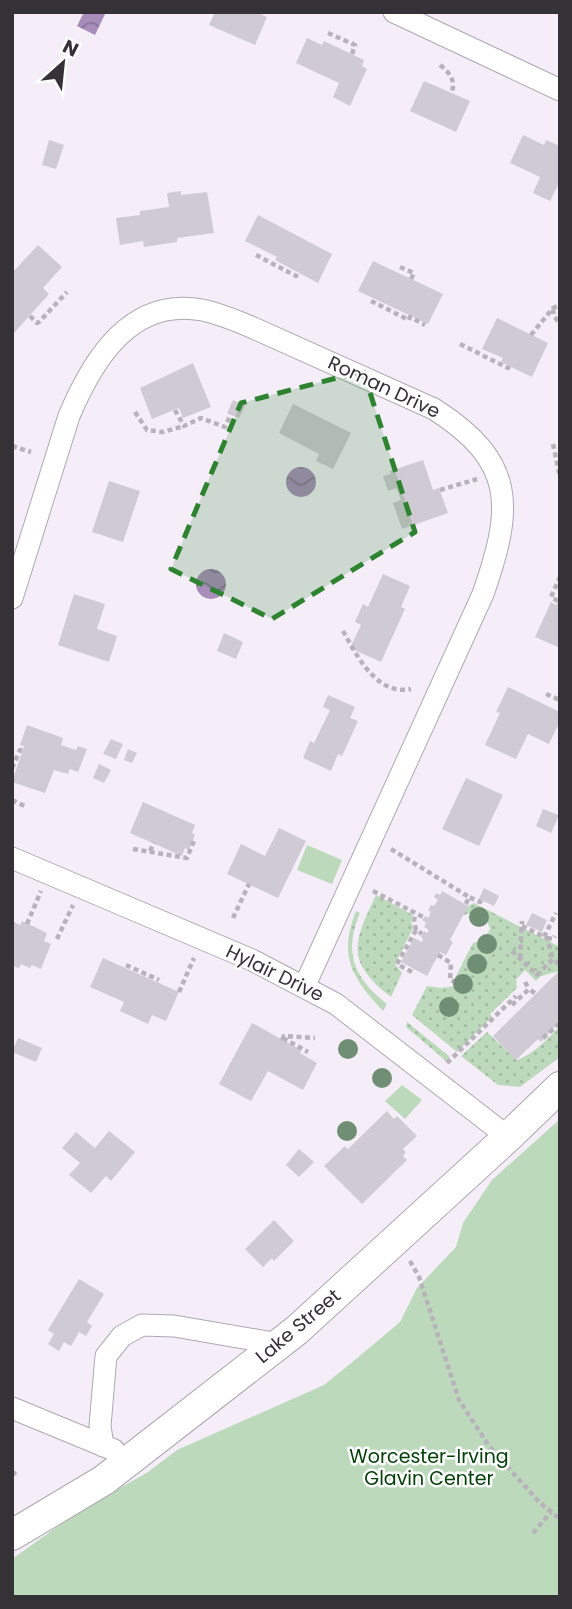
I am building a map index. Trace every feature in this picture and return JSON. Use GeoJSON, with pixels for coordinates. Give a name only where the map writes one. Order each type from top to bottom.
{"type":"FeatureCollection","features":[{"type":"Feature","properties":{"kind":"main road","name":"Lake Street"},"geometry":{"type":"LineString","coordinates":[[12,1535],[104,1480],[297,1330],[560,1087]]}},
{"type":"Feature","properties":{"kind":"street"},"geometry":{"type":"LineString","coordinates":[[394,12],[560,90]]}},
{"type":"Feature","properties":{"kind":"street","name":"Roman Drive"},"geometry":{"type":"LineString","coordinates":[[12,598],[79,392],[107,348],[131,325],[154,313],[193,309],[249,326],[434,409],[456,423],[484,451],[497,476],[501,493],[503,521],[499,550],[483,594],[305,985]]}},
{"type":"Feature","properties":{"kind":"street","name":"Hylair Drive"},"geometry":{"type":"LineString","coordinates":[[12,858],[305,985],[336,1003],[508,1137]]}},
{"type":"Feature","properties":{"kind":"street"},"geometry":{"type":"LineString","coordinates":[[103,1446],[100,1426],[106,1356],[122,1336],[142,1325],[174,1326],[279,1344]]}},
{"type":"Feature","properties":{"kind":"street"},"geometry":{"type":"LineString","coordinates":[[12,1408],[132,1458]]}},
{"type":"Feature","properties":{"kind":"path"},"geometry":{"type":"LineString","coordinates":[[328,33],[355,45],[352,54]]}},
{"type":"Feature","properties":{"kind":"path"},"geometry":{"type":"LineString","coordinates":[[440,65],[449,72],[454,83],[452,93]]}},
{"type":"Feature","properties":{"kind":"path"},"geometry":{"type":"LineString","coordinates":[[256,255],[296,276],[297,272]]}},
{"type":"Feature","properties":{"kind":"path"},"geometry":{"type":"LineString","coordinates":[[400,267],[414,273],[411,279]]}},
{"type":"Feature","properties":{"kind":"path"},"geometry":{"type":"LineString","coordinates":[[30,316],[39,322],[67,292]]}},
{"type":"Feature","properties":{"kind":"path"},"geometry":{"type":"LineString","coordinates":[[371,301],[425,325]]}},
{"type":"Feature","properties":{"kind":"path"},"geometry":{"type":"LineString","coordinates":[[531,335],[553,308],[560,305]]}},
{"type":"Feature","properties":{"kind":"path"},"geometry":{"type":"LineString","coordinates":[[553,308],[554,316],[560,324]]}},
{"type":"Feature","properties":{"kind":"path"},"geometry":{"type":"LineString","coordinates":[[460,344],[508,368],[509,365]]}},
{"type":"Feature","properties":{"kind":"path"},"geometry":{"type":"LineString","coordinates":[[175,410],[184,426]]}},
{"type":"Feature","properties":{"kind":"path"},"geometry":{"type":"LineString","coordinates":[[135,412],[147,430],[163,432],[201,418],[225,427],[231,414]]}},
{"type":"Feature","properties":{"kind":"path"},"geometry":{"type":"LineString","coordinates":[[553,444],[560,477]]}},
{"type":"Feature","properties":{"kind":"path"},"geometry":{"type":"LineString","coordinates":[[12,446],[31,452]]}},
{"type":"Feature","properties":{"kind":"path"},"geometry":{"type":"LineString","coordinates":[[440,490],[481,477]]}},
{"type":"Feature","properties":{"kind":"path"},"geometry":{"type":"LineString","coordinates":[[558,601],[551,597],[560,577]]}},
{"type":"Feature","properties":{"kind":"path"},"geometry":{"type":"LineString","coordinates":[[343,631],[356,655],[378,681],[398,691],[411,689]]}},
{"type":"Feature","properties":{"kind":"path"},"geometry":{"type":"LineString","coordinates":[[546,694],[560,700]]}},
{"type":"Feature","properties":{"kind":"path"},"geometry":{"type":"LineString","coordinates":[[12,768],[20,750],[23,751]]}},
{"type":"Feature","properties":{"kind":"path"},"geometry":{"type":"LineString","coordinates":[[12,800],[27,807]]}},
{"type":"Feature","properties":{"kind":"path"},"geometry":{"type":"LineString","coordinates":[[133,849],[187,858],[195,838]]}},
{"type":"Feature","properties":{"kind":"path"},"geometry":{"type":"LineString","coordinates":[[150,852],[155,844]]}},
{"type":"Feature","properties":{"kind":"path"},"geometry":{"type":"LineString","coordinates":[[391,849],[469,897],[480,902],[482,900]]}},
{"type":"Feature","properties":{"kind":"path"},"geometry":{"type":"LineString","coordinates":[[233,918],[249,884]]}},
{"type":"Feature","properties":{"kind":"path"},"geometry":{"type":"LineString","coordinates":[[372,890],[423,917]]}},
{"type":"Feature","properties":{"kind":"path"},"geometry":{"type":"LineString","coordinates":[[27,924],[42,891]]}},
{"type":"Feature","properties":{"kind":"path"},"geometry":{"type":"LineString","coordinates":[[466,904],[469,897]]}},
{"type":"Feature","properties":{"kind":"path"},"geometry":{"type":"LineString","coordinates":[[57,939],[73,904]]}},
{"type":"Feature","properties":{"kind":"path"},"geometry":{"type":"LineString","coordinates":[[556,913],[546,937],[553,959],[560,965]]}},
{"type":"Feature","properties":{"kind":"path"},"geometry":{"type":"LineString","coordinates":[[412,972],[397,964],[416,930],[416,914]]}},
{"type":"Feature","properties":{"kind":"path"},"geometry":{"type":"LineString","coordinates":[[520,958],[525,925],[546,937],[553,939],[555,936]]}},
{"type":"Feature","properties":{"kind":"path"},"geometry":{"type":"LineString","coordinates":[[416,930],[422,934]]}},
{"type":"Feature","properties":{"kind":"path"},"geometry":{"type":"LineString","coordinates":[[512,951],[536,976],[553,959]]}},
{"type":"Feature","properties":{"kind":"path"},"geometry":{"type":"LineString","coordinates":[[438,956],[451,962],[450,980],[455,982]]}},
{"type":"Feature","properties":{"kind":"path"},"geometry":{"type":"LineString","coordinates":[[179,992],[194,957]]}},
{"type":"Feature","properties":{"kind":"path"},"geometry":{"type":"LineString","coordinates":[[126,965],[159,980]]}},
{"type":"Feature","properties":{"kind":"path"},"geometry":{"type":"LineString","coordinates":[[525,982],[528,989],[536,994]]}},
{"type":"Feature","properties":{"kind":"path"},"geometry":{"type":"LineString","coordinates":[[495,1018],[528,989]]}},
{"type":"Feature","properties":{"kind":"path"},"geometry":{"type":"LineString","coordinates":[[447,1063],[516,996]]}},
{"type":"Feature","properties":{"kind":"path"},"geometry":{"type":"LineString","coordinates":[[543,1038],[560,1023]]}},
{"type":"Feature","properties":{"kind":"path"},"geometry":{"type":"LineString","coordinates":[[308,1052],[283,1039],[284,1036],[316,1038]]}},
{"type":"Feature","properties":{"kind":"path"},"geometry":{"type":"LineString","coordinates":[[397,1238],[419,1277],[459,1400],[489,1446],[539,1502],[560,1519]]}},
{"type":"Feature","properties":{"kind":"path"},"geometry":{"type":"LineString","coordinates":[[533,1533],[551,1512]]}},
{"type":"Feature","properties":{"kind":"highlighted area"},"geometry":{"type":"Polygon","coordinates":[[[363,371],[415,532],[272,619],[171,569],[241,403],[363,371]]]}},
{"type":"Feature","properties":{"kind":"green space"},"geometry":{"type":"Polygon","coordinates":[[[307,845],[342,860],[332,884],[297,870],[307,845]]]}},
{"type":"Feature","properties":{"kind":"green space"},"geometry":{"type":"Polygon","coordinates":[[[376,895],[413,915],[413,928],[395,964],[402,973],[391,997],[366,973],[358,950],[362,926],[376,895]]]}},
{"type":"Feature","properties":{"kind":"green space"},"geometry":{"type":"Polygon","coordinates":[[[474,903],[560,947],[560,971],[541,976],[536,981],[525,970],[516,980],[517,988],[457,1052],[412,1015],[427,986],[455,986],[455,978],[473,943],[483,938],[490,929],[486,918],[476,912],[463,915],[468,906],[474,903]]]}},
{"type":"Feature","properties":{"kind":"green space"},"geometry":{"type":"Polygon","coordinates":[[[356,911],[360,913],[352,940],[352,953],[359,974],[387,1004],[383,1011],[363,988],[351,966],[348,941],[356,911]]]}},
{"type":"Feature","properties":{"kind":"green space"},"geometry":{"type":"Polygon","coordinates":[[[407,1022],[449,1056],[449,1059],[446,1061],[406,1027],[407,1022]]]}},
{"type":"Feature","properties":{"kind":"green space"},"geometry":{"type":"Polygon","coordinates":[[[560,1026],[560,1057],[520,1087],[498,1085],[461,1056],[487,1032],[517,1060],[535,1050],[560,1026]]]}},
{"type":"Feature","properties":{"kind":"green space"},"geometry":{"type":"Polygon","coordinates":[[[402,1085],[422,1100],[405,1119],[385,1101],[402,1085]]]}},
{"type":"Feature","properties":{"kind":"green space","name":"Worcester-Irving Glavin Center"},"geometry":{"type":"Polygon","coordinates":[[[560,1119],[560,1597],[12,1597],[12,1559],[78,1512],[148,1472],[177,1450],[324,1385],[400,1322],[417,1288],[456,1247],[463,1223],[492,1180],[560,1119]]]}},
{"type":"Feature","properties":{"kind":"water"},"geometry":{"type":"Polygon","coordinates":[[[84,12],[106,12],[95,35],[77,26],[84,12]]]}},
{"type":"Feature","properties":{"kind":"water"},"geometry":{"type":"Polygon","coordinates":[[[301,467],[312,471],[316,482],[312,493],[301,497],[290,493],[286,482],[290,471],[301,467]]]}},
{"type":"Feature","properties":{"kind":"water"},"geometry":{"type":"Polygon","coordinates":[[[211,569],[217,570],[225,578],[225,590],[217,598],[211,599],[205,598],[197,590],[196,584],[197,578],[205,570],[211,569]]]}},
{"type":"Feature","properties":{"kind":"building"},"geometry":{"type":"Polygon","coordinates":[[[215,12],[256,12],[267,17],[255,45],[209,25],[215,12]]]}},
{"type":"Feature","properties":{"kind":"building"},"geometry":{"type":"Polygon","coordinates":[[[307,38],[322,45],[324,41],[364,60],[362,66],[367,69],[350,106],[333,97],[339,83],[296,63],[307,38]]]}},
{"type":"Feature","properties":{"kind":"building"},"geometry":{"type":"Polygon","coordinates":[[[424,81],[470,101],[456,132],[410,111],[424,81]]]}},
{"type":"Feature","properties":{"kind":"building"},"geometry":{"type":"Polygon","coordinates":[[[523,135],[544,145],[546,140],[560,146],[560,181],[550,201],[533,193],[540,177],[510,163],[523,135]]]}},
{"type":"Feature","properties":{"kind":"building"},"geometry":{"type":"Polygon","coordinates":[[[49,140],[64,145],[56,169],[42,165],[49,140]]]}},
{"type":"Feature","properties":{"kind":"building"},"geometry":{"type":"Polygon","coordinates":[[[181,191],[181,195],[207,192],[214,233],[177,238],[177,242],[144,247],[143,241],[120,245],[116,218],[169,207],[167,193],[181,191]]]}},
{"type":"Feature","properties":{"kind":"building"},"geometry":{"type":"Polygon","coordinates":[[[258,215],[332,254],[318,283],[245,241],[258,215]]]}},
{"type":"Feature","properties":{"kind":"building"},"geometry":{"type":"Polygon","coordinates":[[[38,245],[62,267],[43,288],[49,294],[14,333],[12,273],[38,245]]]}},
{"type":"Feature","properties":{"kind":"building"},"geometry":{"type":"Polygon","coordinates":[[[373,261],[443,294],[428,324],[358,291],[373,261]]]}},
{"type":"Feature","properties":{"kind":"building"},"geometry":{"type":"Polygon","coordinates":[[[497,318],[548,343],[532,377],[501,362],[503,358],[482,349],[497,318]]]}},
{"type":"Feature","properties":{"kind":"building"},"geometry":{"type":"Polygon","coordinates":[[[193,363],[211,407],[183,418],[179,408],[152,419],[140,388],[193,363]]]}},
{"type":"Feature","properties":{"kind":"building"},"geometry":{"type":"Polygon","coordinates":[[[233,400],[245,406],[239,418],[227,413],[233,400]]]}},
{"type":"Feature","properties":{"kind":"building"},"geometry":{"type":"Polygon","coordinates":[[[293,404],[351,433],[333,469],[316,461],[319,454],[279,433],[293,404]]]}},
{"type":"Feature","properties":{"kind":"building"},"geometry":{"type":"Polygon","coordinates":[[[423,460],[433,490],[439,488],[448,513],[402,529],[393,503],[401,500],[396,488],[388,491],[383,476],[423,460]]]}},
{"type":"Feature","properties":{"kind":"building"},"geometry":{"type":"Polygon","coordinates":[[[109,481],[140,491],[123,542],[92,532],[109,481]]]}},
{"type":"Feature","properties":{"kind":"building"},"geometry":{"type":"Polygon","coordinates":[[[383,574],[410,586],[401,607],[405,609],[381,662],[350,648],[361,625],[355,622],[363,604],[368,607],[383,574]]]}},
{"type":"Feature","properties":{"kind":"building"},"geometry":{"type":"Polygon","coordinates":[[[74,594],[105,604],[97,629],[117,636],[109,662],[58,645],[74,594]]]}},
{"type":"Feature","properties":{"kind":"building"},"geometry":{"type":"Polygon","coordinates":[[[560,598],[560,648],[535,637],[551,602],[556,605],[560,598]]]}},
{"type":"Feature","properties":{"kind":"building"},"geometry":{"type":"Polygon","coordinates":[[[224,633],[243,642],[236,659],[217,651],[224,633]]]}},
{"type":"Feature","properties":{"kind":"building"},"geometry":{"type":"Polygon","coordinates":[[[508,687],[560,712],[560,721],[549,744],[528,734],[516,759],[485,745],[500,713],[496,712],[508,687]]]}},
{"type":"Feature","properties":{"kind":"building"},"geometry":{"type":"Polygon","coordinates":[[[328,695],[355,707],[350,718],[358,721],[342,756],[338,754],[331,771],[303,758],[310,741],[314,743],[330,710],[323,707],[328,695]]]}},
{"type":"Feature","properties":{"kind":"building"},"geometry":{"type":"Polygon","coordinates":[[[27,725],[63,738],[61,745],[76,750],[78,746],[87,749],[78,772],[70,769],[68,774],[54,770],[45,793],[12,782],[24,746],[20,745],[27,725]]]}},
{"type":"Feature","properties":{"kind":"building"},"geometry":{"type":"Polygon","coordinates":[[[111,739],[123,744],[116,759],[103,754],[111,739]]]}},
{"type":"Feature","properties":{"kind":"building"},"geometry":{"type":"Polygon","coordinates":[[[128,749],[137,753],[132,763],[124,760],[128,749]]]}},
{"type":"Feature","properties":{"kind":"building"},"geometry":{"type":"Polygon","coordinates":[[[99,764],[111,770],[104,783],[93,778],[99,764]]]}},
{"type":"Feature","properties":{"kind":"building"},"geometry":{"type":"Polygon","coordinates":[[[466,778],[503,795],[479,846],[442,829],[466,778]]]}},
{"type":"Feature","properties":{"kind":"building"},"geometry":{"type":"Polygon","coordinates":[[[143,802],[195,825],[192,833],[195,835],[189,850],[185,848],[182,856],[130,833],[143,802]]]}},
{"type":"Feature","properties":{"kind":"building"},"geometry":{"type":"Polygon","coordinates":[[[543,809],[559,815],[551,833],[536,826],[543,809]]]}},
{"type":"Feature","properties":{"kind":"building"},"geometry":{"type":"Polygon","coordinates":[[[279,828],[306,841],[278,898],[227,874],[241,844],[265,856],[279,828]]]}},
{"type":"Feature","properties":{"kind":"building"},"geometry":{"type":"Polygon","coordinates":[[[484,888],[499,896],[494,906],[479,899],[484,888]]]}},
{"type":"Feature","properties":{"kind":"building"},"geometry":{"type":"Polygon","coordinates":[[[442,891],[468,906],[450,940],[453,942],[446,955],[440,952],[427,976],[401,962],[414,938],[422,942],[424,931],[427,933],[429,930],[424,927],[426,923],[422,920],[425,916],[428,918],[431,912],[428,910],[438,900],[434,897],[436,893],[440,895],[442,891]]]}},
{"type":"Feature","properties":{"kind":"building"},"geometry":{"type":"Polygon","coordinates":[[[532,913],[547,920],[542,932],[526,925],[532,913]]]}},
{"type":"Feature","properties":{"kind":"building"},"geometry":{"type":"Polygon","coordinates":[[[12,921],[20,925],[22,921],[47,933],[44,941],[51,944],[41,969],[32,965],[30,968],[21,964],[19,968],[12,966],[12,921]]]}},
{"type":"Feature","properties":{"kind":"building"},"geometry":{"type":"Polygon","coordinates":[[[103,958],[179,992],[166,1021],[152,1015],[148,1024],[120,1011],[124,1002],[90,987],[103,958]]]}},
{"type":"Feature","properties":{"kind":"building"},"geometry":{"type":"Polygon","coordinates":[[[560,970],[560,1021],[541,1042],[538,1039],[516,1060],[493,1036],[560,970]]]}},
{"type":"Feature","properties":{"kind":"building"},"geometry":{"type":"Polygon","coordinates":[[[252,1023],[301,1050],[300,1053],[317,1063],[303,1090],[268,1071],[251,1101],[219,1084],[252,1023]]]}},
{"type":"Feature","properties":{"kind":"building"},"geometry":{"type":"Polygon","coordinates":[[[18,1038],[42,1048],[36,1062],[12,1052],[18,1038]]]}},
{"type":"Feature","properties":{"kind":"building"},"geometry":{"type":"Polygon","coordinates":[[[387,1111],[394,1119],[397,1116],[417,1136],[403,1149],[406,1152],[403,1156],[407,1160],[362,1204],[324,1166],[345,1146],[348,1149],[387,1111]]]}},
{"type":"Feature","properties":{"kind":"building"},"geometry":{"type":"Polygon","coordinates":[[[109,1131],[135,1152],[111,1181],[106,1176],[91,1193],[69,1175],[80,1163],[62,1148],[76,1132],[95,1148],[109,1131]]]}},
{"type":"Feature","properties":{"kind":"building"},"geometry":{"type":"Polygon","coordinates":[[[299,1149],[314,1162],[299,1177],[286,1165],[299,1149]]]}},
{"type":"Feature","properties":{"kind":"building"},"geometry":{"type":"Polygon","coordinates":[[[274,1220],[294,1241],[274,1261],[272,1258],[263,1267],[245,1249],[274,1220]]]}},
{"type":"Feature","properties":{"kind":"building"},"geometry":{"type":"Polygon","coordinates":[[[79,1279],[104,1294],[87,1322],[92,1326],[86,1336],[79,1332],[71,1346],[64,1342],[59,1351],[48,1344],[54,1334],[48,1330],[79,1279]]]}}]}
